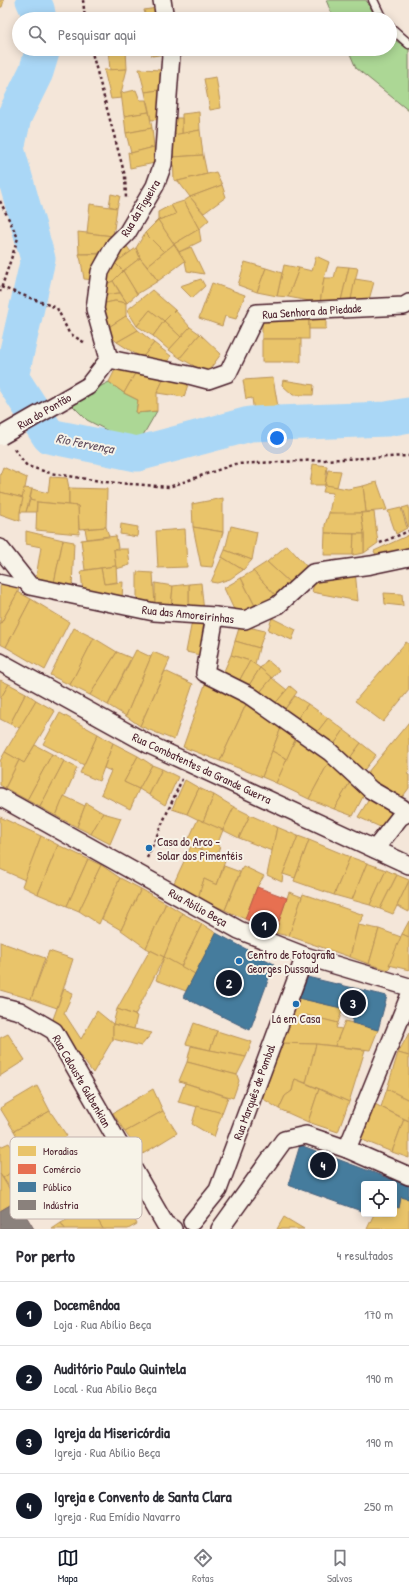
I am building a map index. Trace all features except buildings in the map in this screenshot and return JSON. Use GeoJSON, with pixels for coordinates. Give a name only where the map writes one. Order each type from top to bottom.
{"type":"FeatureCollection","features":[{"type":"Feature","properties":{"kind":"street"},"geometry":{"type":"LineString","coordinates":[[162,1],[164,12]]}},
{"type":"Feature","properties":{"kind":"street","name":"Rua da Figueira"},"geometry":{"type":"LineString","coordinates":[[109,359],[95,309],[100,272],[115,245],[127,233],[156,186],[163,164],[170,86],[171,56]]}},
{"type":"Feature","properties":{"kind":"street","name":"Rua Senhora da Piedade"},"geometry":{"type":"LineString","coordinates":[[109,359],[208,380],[228,372],[257,313],[404,306],[409,303]]}},
{"type":"Feature","properties":{"kind":"street","name":"Rua do Pontão"},"geometry":{"type":"LineString","coordinates":[[5,440],[88,386],[109,359]]}},
{"type":"Feature","properties":{"kind":"street"},"geometry":{"type":"LineString","coordinates":[[0,548],[30,586]]}},
{"type":"Feature","properties":{"kind":"street","name":"Rua das Amoreirinhas"},"geometry":{"type":"LineString","coordinates":[[30,586],[154,612],[215,616],[245,620],[278,605],[313,573],[371,565],[409,557]]}},
{"type":"Feature","properties":{"kind":"street"},"geometry":{"type":"LineString","coordinates":[[215,616],[205,673],[249,694],[330,752],[371,790],[407,812],[400,817],[375,849]]}},
{"type":"Feature","properties":{"kind":"street","name":"Rua Combatentes da Grande Guerra"},"geometry":{"type":"LineString","coordinates":[[0,662],[150,745],[409,865]]}},
{"type":"Feature","properties":{"kind":"street","name":"Rua Abílio Beça"},"geometry":{"type":"LineString","coordinates":[[0,797],[239,930],[305,956],[409,987]]}},
{"type":"Feature","properties":{"kind":"street","name":"Rua Marquês de Pombal"},"geometry":{"type":"LineString","coordinates":[[192,1222],[218,1190],[305,956]]}},
{"type":"Feature","properties":{"kind":"street"},"geometry":{"type":"LineString","coordinates":[[347,1149],[409,997]]}},
{"type":"Feature","properties":{"kind":"street","name":"Rua Calouste Gulbenkian"},"geometry":{"type":"LineString","coordinates":[[0,1006],[20,1011],[54,1031],[114,1137]]}},
{"type":"Feature","properties":{"kind":"street"},"geometry":{"type":"LineString","coordinates":[[220,1229],[284,1140],[306,1135],[347,1149],[409,1176]]}},
{"type":"Feature","properties":{"kind":"street","name":"Rua Calouste Gulbenkian"},"geometry":{"type":"LineString","coordinates":[[142,1186],[165,1227]]}},
{"type":"Feature","properties":{"kind":"street"},"geometry":{"type":"LineString","coordinates":[[165,1227],[232,1212]]}},
{"type":"Feature","properties":{"kind":"lane"},"geometry":{"type":"LineString","coordinates":[[373,0],[379,12]]}},
{"type":"Feature","properties":{"kind":"lane"},"geometry":{"type":"LineString","coordinates":[[397,33],[409,44]]}},
{"type":"Feature","properties":{"kind":"lane","name":"Rua das Amoreirinhas"},"geometry":{"type":"LineString","coordinates":[[0,579],[30,586]]}},
{"type":"Feature","properties":{"kind":"path"},"geometry":{"type":"LineString","coordinates":[[83,0],[84,12]]}},
{"type":"Feature","properties":{"kind":"path"},"geometry":{"type":"LineString","coordinates":[[93,56],[125,176],[126,204]]}},
{"type":"Feature","properties":{"kind":"path"},"geometry":{"type":"LineString","coordinates":[[0,201],[18,238],[0,292]]}},
{"type":"Feature","properties":{"kind":"path"},"geometry":{"type":"LineString","coordinates":[[1,287],[56,308],[69,332],[109,359]]}},
{"type":"Feature","properties":{"kind":"path"},"geometry":{"type":"LineString","coordinates":[[5,440],[27,466],[50,473],[106,482],[169,487],[235,464],[409,456]]}},
{"type":"Feature","properties":{"kind":"path"},"geometry":{"type":"LineString","coordinates":[[140,875],[189,764]]}},
{"type":"Feature","properties":{"kind":"green space"},"geometry":{"type":"Polygon","coordinates":[[[326,0],[366,0],[373,12],[331,12],[326,0]]]}},
{"type":"Feature","properties":{"kind":"green space"},"geometry":{"type":"Polygon","coordinates":[[[397,41],[409,49],[409,111],[356,68],[351,56],[397,56],[397,41]]]}},
{"type":"Feature","properties":{"kind":"green space"},"geometry":{"type":"Polygon","coordinates":[[[109,382],[124,393],[138,400],[136,413],[157,411],[142,437],[118,436],[87,420],[69,402],[109,382]]]}},
{"type":"Feature","properties":{"kind":"waterway","name":"Rio Fervença"},"geometry":{"type":"LineString","coordinates":[[33,0],[38,12]]}},
{"type":"Feature","properties":{"kind":"waterway","name":"Rio Fervença"},"geometry":{"type":"LineString","coordinates":[[41,56],[36,72],[14,117],[7,149],[38,259],[11,377],[49,436],[137,454],[250,424],[387,419],[409,415]]}},
{"type":"Feature","properties":{"kind":"place","name":"Casa do Arco - Solar dos Pimentéis"},"geometry":{"type":"Point","coordinates":[149,848]}},
{"type":"Feature","properties":{"kind":"place","name":"Docemêndoa"},"geometry":{"type":"Point","coordinates":[264,925]}},
{"type":"Feature","properties":{"kind":"place","name":"Centro de Fotografia Georges Dussaud"},"geometry":{"type":"Point","coordinates":[239,961]}},
{"type":"Feature","properties":{"kind":"place","name":"Auditório Paulo Quintela"},"geometry":{"type":"Point","coordinates":[229,983]}},
{"type":"Feature","properties":{"kind":"place","name":"Igreja da Misericórdia"},"geometry":{"type":"Point","coordinates":[353,1003]}},
{"type":"Feature","properties":{"kind":"place","name":"Lá em Casa"},"geometry":{"type":"Point","coordinates":[296,1004]}},
{"type":"Feature","properties":{"kind":"place","name":"Igreja e Convento de Santa Clara"},"geometry":{"type":"Point","coordinates":[323,1165]}}]}
